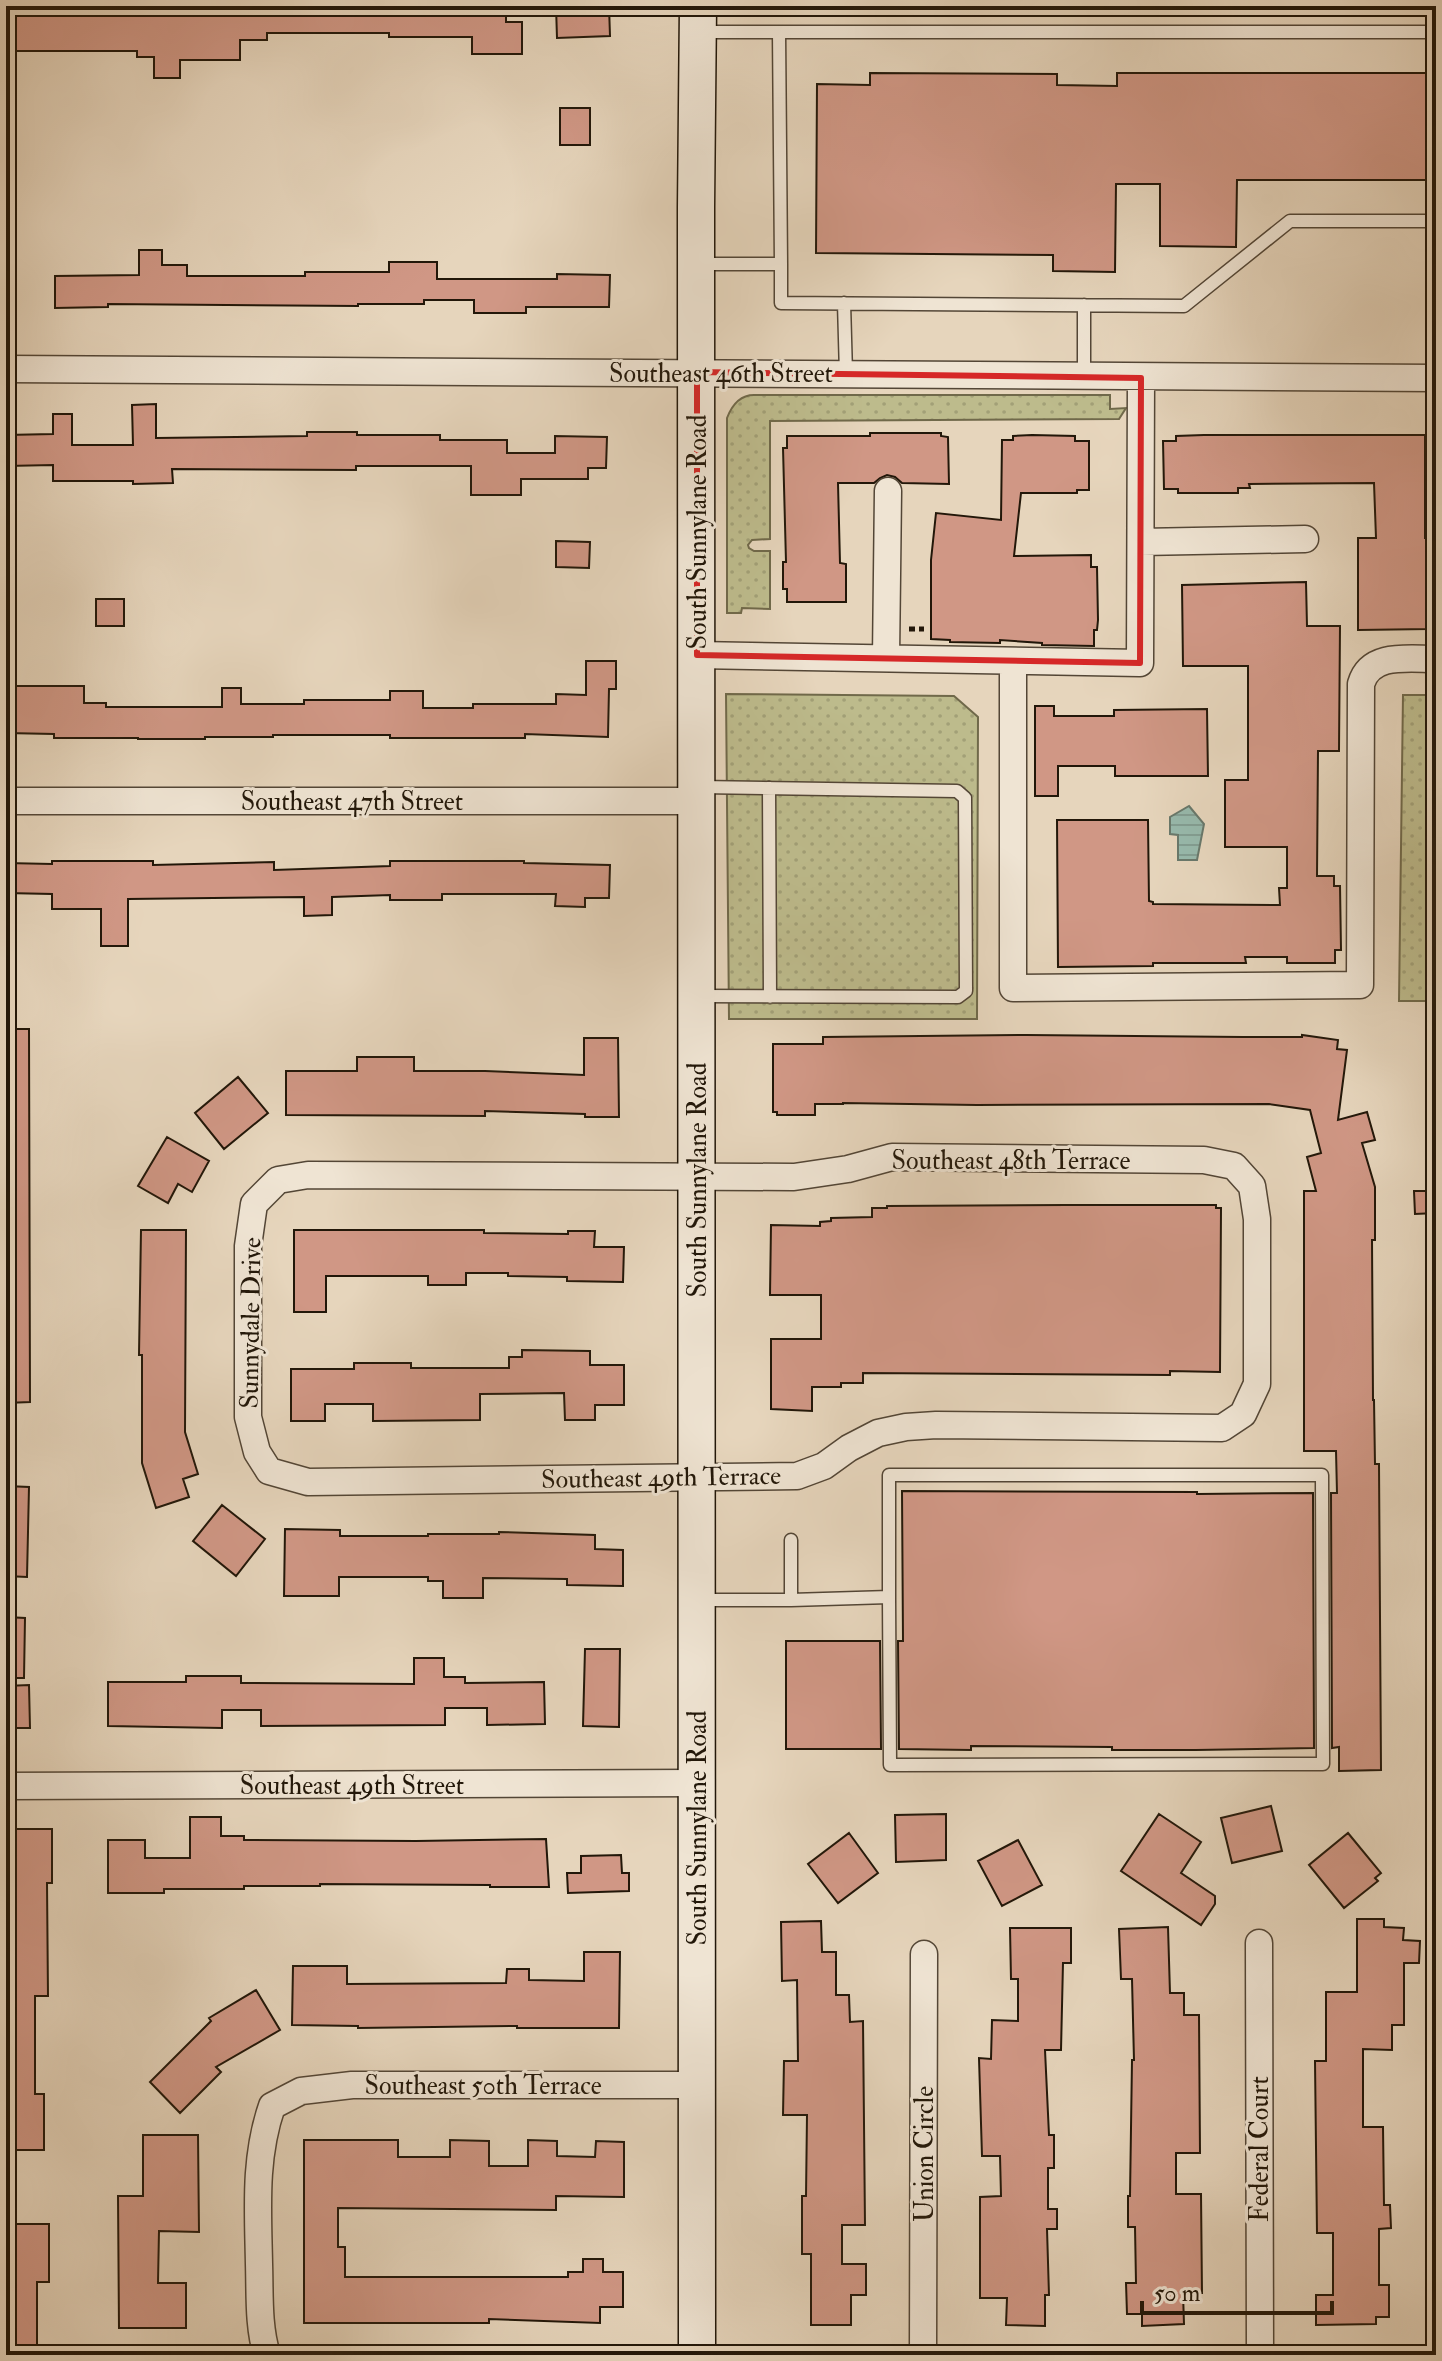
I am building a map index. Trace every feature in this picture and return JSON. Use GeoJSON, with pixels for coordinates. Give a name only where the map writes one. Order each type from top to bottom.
{"type":"FeatureCollection","features":[{"type":"Feature","properties":{"kind":"main road","name":"South Sunnylane Road"},"geometry":{"type":"LineString","coordinates":[[697,2355],[698,19]]}},
{"type":"Feature","properties":{"kind":"street","name":"Southeast 46th Street"},"geometry":{"type":"LineString","coordinates":[[6,369],[1436,378]]}},
{"type":"Feature","properties":{"kind":"street"},"geometry":{"type":"LineString","coordinates":[[697,655],[1140,663],[1141,378]]}},
{"type":"Feature","properties":{"kind":"street"},"geometry":{"type":"LineString","coordinates":[[886,658],[888,491]]}},
{"type":"Feature","properties":{"kind":"street"},"geometry":{"type":"LineString","coordinates":[[1141,542],[1305,539]]}},
{"type":"Feature","properties":{"kind":"street"},"geometry":{"type":"LineString","coordinates":[[1013,662],[1013,988],[1044,988],[1360,985],[1361,684],[1367,671],[1378,662],[1436,659]]}},
{"type":"Feature","properties":{"kind":"street","name":"Southeast 47th Street"},"geometry":{"type":"LineString","coordinates":[[6,801],[697,794]]}},
{"type":"Feature","properties":{"kind":"street","name":"Southeast 48th Terrace"},"geometry":{"type":"LineString","coordinates":[[278,1180],[308,1175],[794,1177],[848,1169],[892,1157],[1204,1160],[1234,1166],[1252,1186],[1257,1219],[1257,1287]]}},
{"type":"Feature","properties":{"kind":"street","name":"Sunnydale Drive"},"geometry":{"type":"LineString","coordinates":[[269,1471],[257,1452],[248,1417],[248,1246],[254,1204],[278,1180]]}},
{"type":"Feature","properties":{"kind":"street","name":"Southeast 49th Terrace"},"geometry":{"type":"LineString","coordinates":[[269,1471],[308,1482],[797,1476],[824,1466],[878,1433],[906,1427],[1222,1428],[1243,1414],[1257,1384],[1257,1287]]}},
{"type":"Feature","properties":{"kind":"street","name":"Southeast 49th Street"},"geometry":{"type":"LineString","coordinates":[[6,1786],[697,1783]]}},
{"type":"Feature","properties":{"kind":"street","name":"Federal Court"},"geometry":{"type":"LineString","coordinates":[[1259,1943],[1260,2355]]}},
{"type":"Feature","properties":{"kind":"street","name":"Union Circle"},"geometry":{"type":"LineString","coordinates":[[923,2355],[924,1954]]}},
{"type":"Feature","properties":{"kind":"street","name":"Southeast 50th Terrace"},"geometry":{"type":"LineString","coordinates":[[267,2355],[260,2312],[257,2173],[263,2132],[272,2106],[301,2091],[352,2085],[697,2085]]}},
{"type":"Feature","properties":{"kind":"lane"},"geometry":{"type":"LineString","coordinates":[[698,19],[779,32],[1436,32]]}},
{"type":"Feature","properties":{"kind":"lane"},"geometry":{"type":"LineString","coordinates":[[779,32],[781,303],[1184,306],[1290,221],[1436,221]]}},
{"type":"Feature","properties":{"kind":"lane"},"geometry":{"type":"LineString","coordinates":[[697,264],[781,264]]}},
{"type":"Feature","properties":{"kind":"lane"},"geometry":{"type":"LineString","coordinates":[[844,303],[846,374]]}},
{"type":"Feature","properties":{"kind":"lane"},"geometry":{"type":"LineString","coordinates":[[1084,305],[1084,377]]}},
{"type":"Feature","properties":{"kind":"lane"},"geometry":{"type":"LineString","coordinates":[[697,794],[769,788],[957,791],[965,798],[966,991],[958,997],[697,996]]}},
{"type":"Feature","properties":{"kind":"lane"},"geometry":{"type":"LineString","coordinates":[[769,788],[770,997]]}},
{"type":"Feature","properties":{"kind":"lane"},"geometry":{"type":"LineString","coordinates":[[889,1475],[1322,1475],[1323,1764],[890,1765],[889,1597],[889,1475]]}},
{"type":"Feature","properties":{"kind":"lane"},"geometry":{"type":"LineString","coordinates":[[791,1540],[791,1600]]}},
{"type":"Feature","properties":{"kind":"lane"},"geometry":{"type":"LineString","coordinates":[[697,1600],[889,1597]]}},
{"type":"Feature","properties":{"kind":"highlighted area"},"geometry":{"type":"Polygon","coordinates":[[[697,372],[1141,378],[1140,663],[697,655],[697,372]]]}},
{"type":"Feature","properties":{"kind":"shaded area"},"geometry":{"type":"Polygon","coordinates":[[[754,395],[1110,395],[1110,409],[1126,408],[1119,419],[770,421],[770,539],[752,540],[748,545],[754,551],[770,551],[770,609],[742,608],[741,613],[727,613],[727,418],[737,402],[754,395]]]}},
{"type":"Feature","properties":{"kind":"shaded area"},"geometry":{"type":"Polygon","coordinates":[[[726,694],[954,696],[978,717],[977,1019],[729,1019],[726,694]]]}},
{"type":"Feature","properties":{"kind":"shaded area"},"geometry":{"type":"Polygon","coordinates":[[[1403,695],[1436,695],[1436,1001],[1399,1001],[1403,695]]]}},
{"type":"Feature","properties":{"kind":"shaded area"},"geometry":{"type":"Polygon","coordinates":[[[1189,806],[1204,824],[1197,860],[1178,860],[1178,835],[1170,834],[1170,817],[1189,806]]]}},
{"type":"Feature","properties":{"kind":"building"},"geometry":{"type":"Polygon","coordinates":[[[6,6],[442,6],[442,10],[506,10],[506,22],[522,22],[522,54],[472,54],[472,37],[267,33],[267,40],[240,40],[240,60],[180,60],[180,78],[154,78],[154,57],[137,57],[137,51],[6,51],[6,6]]]}},
{"type":"Feature","properties":{"kind":"building"},"geometry":{"type":"Polygon","coordinates":[[[556,6],[609,6],[610,36],[557,38],[556,6]]]}},
{"type":"Feature","properties":{"kind":"building"},"geometry":{"type":"Polygon","coordinates":[[[870,73],[1057,74],[1057,85],[1117,86],[1117,73],[1436,73],[1436,180],[1237,180],[1236,247],[1160,246],[1160,184],[1116,184],[1115,272],[1053,271],[1053,255],[816,253],[817,84],[870,85],[870,73]]]}},
{"type":"Feature","properties":{"kind":"building"},"geometry":{"type":"Polygon","coordinates":[[[560,108],[590,108],[590,145],[560,145],[560,108]]]}},
{"type":"Feature","properties":{"kind":"building"},"geometry":{"type":"Polygon","coordinates":[[[139,250],[162,250],[162,265],[187,265],[187,276],[389,272],[389,262],[437,262],[437,279],[557,279],[557,274],[610,275],[609,307],[526,307],[526,313],[474,313],[474,300],[424,300],[424,304],[358,306],[108,304],[108,307],[55,308],[55,276],[139,275],[139,250]]]}},
{"type":"Feature","properties":{"kind":"building"},"geometry":{"type":"Polygon","coordinates":[[[156,404],[156,438],[307,436],[307,432],[440,435],[440,440],[507,440],[507,453],[555,453],[555,436],[607,437],[606,468],[588,468],[588,479],[521,479],[521,495],[471,495],[471,466],[356,466],[356,470],[172,469],[173,483],[133,484],[133,481],[53,481],[53,465],[6,466],[6,435],[53,434],[53,414],[72,414],[72,445],[133,445],[132,405],[156,404]]]}},
{"type":"Feature","properties":{"kind":"building"},"geometry":{"type":"Polygon","coordinates":[[[870,433],[941,433],[941,436],[948,437],[949,484],[902,483],[887,475],[874,483],[838,483],[840,563],[846,564],[846,602],[787,602],[787,589],[783,589],[783,562],[786,562],[783,448],[787,448],[787,436],[870,436],[870,433]]]}},
{"type":"Feature","properties":{"kind":"building"},"geometry":{"type":"Polygon","coordinates":[[[1032,435],[1075,436],[1075,441],[1089,441],[1089,490],[1077,490],[1077,493],[1021,493],[1014,556],[1091,555],[1091,567],[1097,567],[1098,620],[1097,630],[1094,630],[1094,646],[931,639],[931,560],[936,513],[1001,520],[1002,440],[1032,435]]]}},
{"type":"Feature","properties":{"kind":"building"},"geometry":{"type":"Polygon","coordinates":[[[1425,435],[1429,629],[1358,630],[1358,538],[1376,538],[1374,483],[1249,484],[1250,488],[1238,488],[1238,493],[1178,493],[1178,489],[1164,489],[1163,441],[1176,441],[1176,436],[1425,435]]]}},
{"type":"Feature","properties":{"kind":"building"},"geometry":{"type":"Polygon","coordinates":[[[556,541],[590,542],[589,568],[556,567],[556,541]]]}},
{"type":"Feature","properties":{"kind":"building"},"geometry":{"type":"Polygon","coordinates":[[[1306,582],[1307,626],[1340,626],[1339,751],[1318,751],[1317,876],[1334,876],[1334,886],[1340,886],[1341,950],[1335,950],[1335,963],[1287,963],[1287,957],[1245,957],[1246,963],[1058,967],[1057,820],[1148,820],[1149,901],[1153,904],[1280,905],[1279,888],[1287,888],[1287,847],[1225,847],[1225,780],[1248,780],[1248,666],[1183,666],[1182,585],[1306,582]]]}},
{"type":"Feature","properties":{"kind":"building"},"geometry":{"type":"Polygon","coordinates":[[[96,599],[124,599],[124,626],[96,626],[96,599]]]}},
{"type":"Feature","properties":{"kind":"building"},"geometry":{"type":"Polygon","coordinates":[[[586,661],[616,661],[616,689],[609,689],[608,737],[525,734],[525,738],[273,735],[138,739],[54,738],[54,734],[6,733],[6,686],[84,686],[84,703],[106,703],[106,707],[222,707],[222,688],[241,688],[241,704],[390,700],[390,691],[423,691],[423,708],[473,708],[473,704],[556,704],[556,694],[586,695],[586,661]]]}},
{"type":"Feature","properties":{"kind":"building"},"geometry":{"type":"Polygon","coordinates":[[[1035,706],[1054,706],[1054,716],[1114,716],[1114,710],[1207,709],[1208,776],[1115,776],[1115,766],[1058,766],[1058,796],[1035,796],[1035,706]]]}},
{"type":"Feature","properties":{"kind":"building"},"geometry":{"type":"Polygon","coordinates":[[[52,861],[153,861],[153,865],[274,862],[274,870],[390,866],[390,861],[524,861],[610,865],[609,898],[585,898],[585,907],[555,906],[556,894],[442,894],[442,900],[390,900],[390,895],[332,897],[332,915],[304,916],[304,897],[128,899],[128,946],[101,946],[101,909],[52,909],[52,894],[6,893],[6,863],[52,864],[52,861]]]}},
{"type":"Feature","properties":{"kind":"building"},"geometry":{"type":"Polygon","coordinates":[[[6,1029],[29,1029],[30,1402],[6,1403],[6,1029]]]}},
{"type":"Feature","properties":{"kind":"building"},"geometry":{"type":"Polygon","coordinates":[[[1302,1035],[1338,1040],[1337,1049],[1347,1050],[1338,1120],[1367,1112],[1375,1140],[1362,1143],[1375,1187],[1375,1240],[1372,1240],[1373,1400],[1375,1464],[1379,1464],[1381,1770],[1339,1771],[1339,1747],[1332,1748],[1331,1493],[1337,1493],[1336,1451],[1304,1451],[1304,1191],[1316,1191],[1307,1157],[1321,1153],[1310,1110],[1269,1104],[843,1103],[815,1104],[815,1115],[777,1115],[773,1112],[773,1044],[823,1044],[823,1037],[1302,1035]]]}},
{"type":"Feature","properties":{"kind":"building"},"geometry":{"type":"Polygon","coordinates":[[[584,1038],[618,1038],[619,1117],[485,1111],[485,1116],[286,1115],[286,1071],[357,1071],[357,1057],[414,1057],[414,1071],[584,1075],[584,1038]]]}},
{"type":"Feature","properties":{"kind":"building"},"geometry":{"type":"Polygon","coordinates":[[[238,1077],[268,1113],[224,1149],[195,1113],[238,1077]]]}},
{"type":"Feature","properties":{"kind":"building"},"geometry":{"type":"Polygon","coordinates":[[[167,1137],[209,1161],[192,1192],[178,1184],[168,1203],[138,1186],[167,1137]]]}},
{"type":"Feature","properties":{"kind":"building"},"geometry":{"type":"Polygon","coordinates":[[[1414,1191],[1436,1191],[1436,1213],[1415,1214],[1414,1191]]]}},
{"type":"Feature","properties":{"kind":"building"},"geometry":{"type":"Polygon","coordinates":[[[1216,1205],[1216,1208],[1221,1208],[1220,1372],[1170,1371],[1170,1375],[863,1373],[863,1383],[812,1387],[812,1411],[771,1409],[771,1339],[821,1339],[821,1295],[770,1295],[771,1225],[820,1226],[820,1222],[831,1221],[831,1218],[872,1217],[872,1208],[887,1206],[1216,1205]]]}},
{"type":"Feature","properties":{"kind":"building"},"geometry":{"type":"Polygon","coordinates":[[[141,1230],[186,1230],[185,1432],[198,1474],[183,1479],[189,1497],[156,1508],[142,1463],[142,1355],[139,1355],[141,1230]]]}},
{"type":"Feature","properties":{"kind":"building"},"geometry":{"type":"Polygon","coordinates":[[[294,1230],[484,1230],[484,1233],[568,1234],[568,1231],[595,1231],[594,1247],[624,1247],[623,1282],[567,1281],[567,1277],[508,1276],[508,1273],[466,1273],[466,1285],[428,1285],[428,1276],[326,1276],[326,1312],[294,1312],[294,1230]]]}},
{"type":"Feature","properties":{"kind":"building"},"geometry":{"type":"Polygon","coordinates":[[[522,1350],[590,1351],[590,1365],[624,1365],[624,1405],[595,1405],[595,1420],[565,1420],[564,1393],[480,1394],[480,1420],[373,1421],[373,1404],[325,1404],[325,1421],[291,1421],[291,1369],[354,1369],[354,1363],[411,1363],[411,1368],[509,1368],[509,1357],[522,1357],[522,1350]]]}},
{"type":"Feature","properties":{"kind":"building"},"geometry":{"type":"Polygon","coordinates":[[[6,1486],[29,1487],[27,1577],[6,1576],[6,1486]]]}},
{"type":"Feature","properties":{"kind":"building"},"geometry":{"type":"Polygon","coordinates":[[[902,1491],[1313,1493],[1314,1748],[1112,1750],[1112,1747],[971,1746],[971,1750],[899,1749],[898,1641],[903,1641],[902,1491]]]}},
{"type":"Feature","properties":{"kind":"building"},"geometry":{"type":"Polygon","coordinates":[[[222,1505],[265,1539],[236,1576],[193,1541],[222,1505]]]}},
{"type":"Feature","properties":{"kind":"building"},"geometry":{"type":"Polygon","coordinates":[[[285,1529],[340,1530],[340,1536],[499,1532],[595,1535],[595,1549],[623,1550],[623,1586],[567,1585],[567,1579],[483,1578],[483,1598],[443,1598],[443,1581],[428,1581],[428,1577],[339,1577],[339,1596],[284,1596],[285,1529]]]}},
{"type":"Feature","properties":{"kind":"building"},"geometry":{"type":"Polygon","coordinates":[[[6,1617],[25,1618],[24,1678],[6,1678],[6,1617]]]}},
{"type":"Feature","properties":{"kind":"building"},"geometry":{"type":"Polygon","coordinates":[[[786,1641],[880,1641],[881,1749],[786,1749],[786,1641]]]}},
{"type":"Feature","properties":{"kind":"building"},"geometry":{"type":"Polygon","coordinates":[[[585,1649],[620,1649],[619,1727],[583,1726],[585,1649]]]}},
{"type":"Feature","properties":{"kind":"building"},"geometry":{"type":"Polygon","coordinates":[[[414,1658],[444,1658],[444,1677],[465,1677],[465,1683],[544,1682],[545,1724],[487,1725],[487,1708],[445,1708],[445,1725],[261,1726],[261,1710],[222,1710],[222,1728],[108,1726],[108,1682],[186,1682],[186,1676],[241,1676],[241,1683],[414,1684],[414,1658]]]}},
{"type":"Feature","properties":{"kind":"building"},"geometry":{"type":"Polygon","coordinates":[[[29,1685],[30,1728],[6,1728],[6,1686],[29,1685]]]}},
{"type":"Feature","properties":{"kind":"building"},"geometry":{"type":"Polygon","coordinates":[[[1271,1806],[1282,1851],[1232,1863],[1221,1818],[1271,1806]]]}},
{"type":"Feature","properties":{"kind":"building"},"geometry":{"type":"Polygon","coordinates":[[[946,1814],[946,1860],[896,1862],[895,1815],[946,1814]]]}},
{"type":"Feature","properties":{"kind":"building"},"geometry":{"type":"Polygon","coordinates":[[[1159,1814],[1201,1842],[1181,1873],[1215,1896],[1215,1904],[1201,1925],[1121,1871],[1159,1814]]]}},
{"type":"Feature","properties":{"kind":"building"},"geometry":{"type":"Polygon","coordinates":[[[190,1817],[221,1817],[221,1836],[244,1836],[244,1840],[546,1839],[549,1887],[320,1884],[108,1893],[108,1840],[145,1840],[145,1858],[190,1858],[190,1817]]]}},
{"type":"Feature","properties":{"kind":"building"},"geometry":{"type":"Polygon","coordinates":[[[6,1829],[52,1829],[52,1883],[47,1883],[48,1996],[35,1996],[35,2094],[44,2094],[44,2150],[10,2150],[10,2129],[6,2129],[6,1829]]]}},
{"type":"Feature","properties":{"kind":"building"},"geometry":{"type":"Polygon","coordinates":[[[849,1833],[878,1873],[838,1903],[808,1864],[849,1833]]]}},
{"type":"Feature","properties":{"kind":"building"},"geometry":{"type":"Polygon","coordinates":[[[1348,1833],[1381,1873],[1375,1878],[1378,1881],[1344,1908],[1309,1865],[1348,1833]]]}},
{"type":"Feature","properties":{"kind":"building"},"geometry":{"type":"Polygon","coordinates":[[[1018,1840],[1042,1885],[1002,1906],[978,1861],[1018,1840]]]}},
{"type":"Feature","properties":{"kind":"building"},"geometry":{"type":"Polygon","coordinates":[[[621,1855],[622,1873],[629,1873],[629,1891],[568,1893],[567,1873],[581,1873],[581,1856],[621,1855]]]}},
{"type":"Feature","properties":{"kind":"building"},"geometry":{"type":"Polygon","coordinates":[[[1357,1919],[1384,1919],[1384,1927],[1404,1928],[1403,1940],[1420,1941],[1419,1963],[1404,1963],[1404,2025],[1392,2025],[1392,2050],[1363,2049],[1363,2127],[1383,2127],[1384,2205],[1390,2205],[1391,2228],[1379,2229],[1379,2285],[1389,2285],[1389,2317],[1376,2317],[1376,2324],[1316,2325],[1316,2295],[1333,2295],[1333,2233],[1317,2233],[1315,2061],[1326,2061],[1326,1992],[1357,1992],[1357,1919]]]}},
{"type":"Feature","properties":{"kind":"building"},"geometry":{"type":"Polygon","coordinates":[[[821,1921],[822,1952],[836,1952],[836,1995],[849,1995],[850,2022],[863,2021],[865,2225],[842,2225],[842,2264],[866,2264],[866,2295],[851,2295],[851,2325],[811,2325],[811,2254],[802,2254],[807,2115],[783,2115],[784,2061],[798,2061],[797,1980],[782,1981],[781,1922],[821,1921]]]}},
{"type":"Feature","properties":{"kind":"building"},"geometry":{"type":"Polygon","coordinates":[[[1168,1927],[1170,1993],[1184,1993],[1184,2015],[1199,2015],[1200,2153],[1176,2153],[1176,2194],[1201,2194],[1202,2293],[1183,2293],[1184,2324],[1142,2326],[1142,2314],[1127,2314],[1126,2283],[1136,2283],[1135,2227],[1128,2227],[1134,2060],[1132,1979],[1121,1979],[1119,1929],[1168,1927]]]}},
{"type":"Feature","properties":{"kind":"building"},"geometry":{"type":"Polygon","coordinates":[[[1010,1928],[1071,1928],[1071,1963],[1063,1963],[1061,2050],[1045,2050],[1049,2135],[1054,2135],[1054,2168],[1048,2168],[1048,2209],[1057,2209],[1057,2229],[1047,2229],[1049,2295],[1045,2295],[1045,2326],[1006,2325],[1007,2298],[980,2298],[980,2197],[1001,2196],[1000,2156],[982,2156],[979,2058],[991,2059],[992,2020],[1018,2021],[1018,1979],[1011,1979],[1010,1928]]]}},
{"type":"Feature","properties":{"kind":"building"},"geometry":{"type":"Polygon","coordinates":[[[584,1952],[620,1952],[619,2028],[292,2025],[293,1966],[347,1966],[347,1984],[506,1983],[507,1969],[529,1969],[529,1980],[584,1981],[584,1952]]]}},
{"type":"Feature","properties":{"kind":"building"},"geometry":{"type":"Polygon","coordinates":[[[256,1990],[280,2030],[216,2067],[221,2072],[180,2113],[150,2082],[211,2021],[209,2018],[256,1990]]]}},
{"type":"Feature","properties":{"kind":"building"},"geometry":{"type":"Polygon","coordinates":[[[143,2135],[198,2135],[199,2232],[159,2231],[158,2283],[186,2283],[186,2328],[119,2328],[118,2196],[143,2196],[143,2135]]]}},
{"type":"Feature","properties":{"kind":"building"},"geometry":{"type":"Polygon","coordinates":[[[304,2140],[398,2140],[398,2157],[450,2157],[450,2140],[489,2141],[489,2166],[528,2166],[528,2140],[557,2141],[557,2156],[595,2157],[596,2141],[624,2142],[624,2197],[556,2196],[556,2210],[338,2208],[338,2247],[345,2247],[345,2277],[568,2277],[568,2272],[583,2272],[583,2259],[603,2259],[603,2272],[623,2272],[623,2307],[600,2307],[600,2323],[489,2319],[489,2323],[304,2323],[304,2140]]]}},
{"type":"Feature","properties":{"kind":"building"},"geometry":{"type":"Polygon","coordinates":[[[6,2224],[49,2224],[49,2282],[37,2282],[37,2348],[6,2348],[6,2224]]]}}]}
